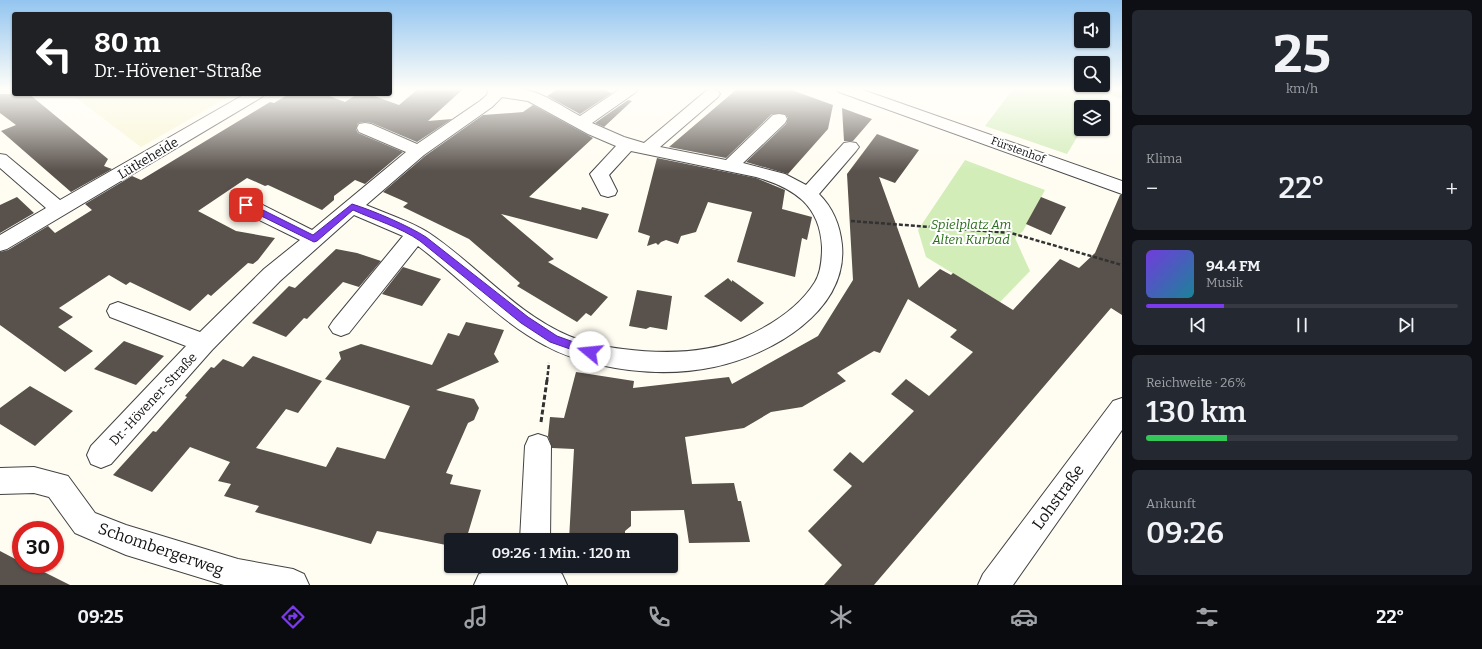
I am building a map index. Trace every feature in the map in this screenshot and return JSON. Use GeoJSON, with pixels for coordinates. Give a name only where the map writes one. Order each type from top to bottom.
{"type":"FeatureCollection","features":[{"type":"Feature","properties":{"kind":"street","name":"Lütkeheide"},"geometry":{"type":"LineString","coordinates":[[0,244],[218,116]]}},
{"type":"Feature","properties":{"kind":"street","name":"Dr.-Hövener-Straße"},"geometry":{"type":"LineString","coordinates":[[101,455],[204,343],[272,275],[418,151],[468,116]]}},
{"type":"Feature","properties":{"kind":"street"},"geometry":{"type":"LineString","coordinates":[[352,207],[416,234],[524,320],[553,339],[577,349],[634,361],[666,362],[700,360],[729,353],[755,343],[780,329],[796,318],[824,288],[830,272],[833,253],[832,236],[828,220],[815,200],[808,194],[796,186],[770,174],[637,147],[581,123],[571,116]]}},
{"type":"Feature","properties":{"kind":"street"},"geometry":{"type":"LineString","coordinates":[[581,123],[591,116]]}},
{"type":"Feature","properties":{"kind":"street"},"geometry":{"type":"LineString","coordinates":[[608,191],[599,174],[680,116]]}},
{"type":"Feature","properties":{"kind":"street","name":"Fürstenhof"},"geometry":{"type":"LineString","coordinates":[[921,116],[1122,188]]}},
{"type":"Feature","properties":{"kind":"street"},"geometry":{"type":"LineString","coordinates":[[730,166],[779,119]]}},
{"type":"Feature","properties":{"kind":"street"},"geometry":{"type":"LineString","coordinates":[[365,128],[418,151]]}},
{"type":"Feature","properties":{"kind":"street"},"geometry":{"type":"LineString","coordinates":[[808,194],[850,147]]}},
{"type":"Feature","properties":{"kind":"street"},"geometry":{"type":"LineString","coordinates":[[0,159],[60,210]]}},
{"type":"Feature","properties":{"kind":"street"},"geometry":{"type":"LineString","coordinates":[[246,205],[314,239]]}},
{"type":"Feature","properties":{"kind":"street"},"geometry":{"type":"LineString","coordinates":[[341,327],[416,234]]}},
{"type":"Feature","properties":{"kind":"street","name":"Dr.-Hövener-Straße"},"geometry":{"type":"LineString","coordinates":[[118,311],[204,343]]}},
{"type":"Feature","properties":{"kind":"street","name":"Lohstraße"},"geometry":{"type":"LineString","coordinates":[[994,585],[1122,409]]}},
{"type":"Feature","properties":{"kind":"street"},"geometry":{"type":"LineString","coordinates":[[535,533],[538,446]]}},
{"type":"Feature","properties":{"kind":"street","name":"Schombergerweg"},"geometry":{"type":"LineString","coordinates":[[0,481],[34,480],[58,486],[85,523],[126,540],[238,574],[293,585]]}},
{"type":"Feature","properties":{"kind":"street"},"geometry":{"type":"LineString","coordinates":[[490,585],[539,574]]}},
{"type":"Feature","properties":{"kind":"path"},"geometry":{"type":"LineString","coordinates":[[828,220],[1011,233],[1122,265]]}},
{"type":"Feature","properties":{"kind":"path"},"geometry":{"type":"LineString","coordinates":[[538,446],[553,339]]}},
{"type":"Feature","properties":{"kind":"shaded area"},"geometry":{"type":"Polygon","coordinates":[[[100,116],[195,116],[141,147],[100,116]]]}},
{"type":"Feature","properties":{"kind":"green space"},"geometry":{"type":"Polygon","coordinates":[[[992,116],[1074,116],[1074,136],[1078,136],[1067,154],[985,126],[992,116]]]}},
{"type":"Feature","properties":{"kind":"green space","name":"Spielplatz Am Alten Kurbad"},"geometry":{"type":"Polygon","coordinates":[[[965,160],[1045,190],[1023,231],[1015,238],[1030,271],[1000,302],[926,257],[918,230],[965,160]]]}},
{"type":"Feature","properties":{"kind":"building"},"geometry":{"type":"Polygon","coordinates":[[[4,116],[56,116],[108,159],[104,166],[112,169],[71,192],[1,131],[16,125],[4,116]]]}},
{"type":"Feature","properties":{"kind":"building"},"geometry":{"type":"Polygon","coordinates":[[[246,116],[433,116],[428,121],[452,119],[417,142],[372,123],[358,123],[356,129],[358,133],[403,152],[365,184],[355,180],[334,196],[334,200],[322,210],[268,185],[265,186],[247,178],[198,211],[236,231],[275,238],[258,260],[253,264],[248,263],[211,296],[208,294],[190,311],[130,282],[126,285],[109,275],[59,308],[73,317],[58,327],[93,351],[65,372],[0,325],[0,252],[8,250],[48,226],[55,233],[92,210],[85,204],[132,176],[141,180],[246,116]]]}},
{"type":"Feature","properties":{"kind":"building"},"geometry":{"type":"Polygon","coordinates":[[[481,116],[554,116],[593,138],[529,197],[581,210],[582,207],[609,214],[597,239],[501,214],[554,259],[548,262],[608,297],[591,316],[586,313],[577,322],[517,286],[520,283],[469,239],[403,207],[408,203],[383,192],[425,156],[481,116]]]}},
{"type":"Feature","properties":{"kind":"building"},"geometry":{"type":"Polygon","coordinates":[[[605,116],[616,116],[604,127],[595,123],[605,116]]]}},
{"type":"Feature","properties":{"kind":"building"},"geometry":{"type":"Polygon","coordinates":[[[705,116],[770,116],[726,158],[669,147],[705,116]]]}},
{"type":"Feature","properties":{"kind":"building"},"geometry":{"type":"Polygon","coordinates":[[[787,116],[831,116],[828,129],[788,174],[746,162],[786,124],[788,118],[787,116]]]}},
{"type":"Feature","properties":{"kind":"building"},"geometry":{"type":"Polygon","coordinates":[[[843,116],[865,116],[872,119],[853,141],[844,141],[843,116]]]}},
{"type":"Feature","properties":{"kind":"building"},"geometry":{"type":"Polygon","coordinates":[[[877,134],[919,150],[895,183],[879,177],[919,288],[940,269],[951,275],[953,273],[1013,310],[1060,259],[1079,268],[1095,253],[1120,195],[1122,195],[1122,315],[1111,308],[874,585],[824,585],[842,565],[808,531],[852,486],[833,470],[850,452],[863,463],[914,411],[891,394],[906,379],[929,396],[973,352],[950,337],[957,330],[908,299],[880,353],[874,351],[837,373],[846,381],[802,407],[771,412],[744,428],[685,437],[692,484],[734,483],[738,501],[741,501],[750,542],[689,543],[684,510],[631,511],[631,526],[625,531],[625,533],[569,533],[574,449],[552,448],[548,436],[550,417],[564,418],[576,372],[634,381],[633,388],[729,377],[732,384],[818,336],[853,280],[847,174],[877,134]]]}},
{"type":"Feature","properties":{"kind":"building"},"geometry":{"type":"Polygon","coordinates":[[[657,158],[756,178],[785,190],[782,209],[812,217],[807,240],[802,238],[795,277],[737,262],[752,212],[708,202],[696,232],[681,236],[678,244],[666,240],[658,245],[656,243],[647,246],[650,236],[638,232],[657,158]]]}},
{"type":"Feature","properties":{"kind":"building"},"geometry":{"type":"Polygon","coordinates":[[[17,197],[34,213],[0,233],[0,205],[17,197]]]}},
{"type":"Feature","properties":{"kind":"building"},"geometry":{"type":"Polygon","coordinates":[[[1041,197],[1066,207],[1051,235],[1026,224],[1041,197]]]}},
{"type":"Feature","properties":{"kind":"building"},"geometry":{"type":"Polygon","coordinates":[[[336,249],[357,253],[381,261],[359,287],[343,282],[307,319],[304,318],[286,337],[252,323],[289,286],[295,288],[336,249]]]}},
{"type":"Feature","properties":{"kind":"building"},"geometry":{"type":"Polygon","coordinates":[[[403,267],[441,279],[422,306],[382,294],[403,267]]]}},
{"type":"Feature","properties":{"kind":"building"},"geometry":{"type":"Polygon","coordinates":[[[728,278],[764,303],[741,322],[704,296],[728,278]]]}},
{"type":"Feature","properties":{"kind":"building"},"geometry":{"type":"Polygon","coordinates":[[[637,290],[672,296],[667,330],[650,327],[646,329],[629,326],[637,290]]]}},
{"type":"Feature","properties":{"kind":"building"},"geometry":{"type":"Polygon","coordinates":[[[466,322],[504,330],[494,354],[499,362],[436,390],[474,399],[479,408],[474,420],[468,423],[446,473],[453,475],[450,484],[481,490],[468,533],[444,533],[444,545],[377,531],[371,544],[255,512],[259,506],[224,496],[231,484],[218,481],[230,462],[190,447],[152,492],[113,475],[153,431],[156,432],[211,367],[214,368],[223,359],[243,367],[253,356],[322,381],[298,413],[286,409],[256,448],[326,467],[337,447],[385,459],[410,406],[325,379],[341,359],[339,352],[361,344],[432,365],[448,333],[459,336],[466,322]]]}},
{"type":"Feature","properties":{"kind":"building"},"geometry":{"type":"Polygon","coordinates":[[[124,341],[164,356],[136,385],[94,369],[124,341]]]}},
{"type":"Feature","properties":{"kind":"building"},"geometry":{"type":"Polygon","coordinates":[[[30,386],[73,411],[35,446],[0,424],[0,408],[30,386]]]}},
{"type":"Feature","properties":{"kind":"building"},"geometry":{"type":"Polygon","coordinates":[[[0,551],[12,557],[12,573],[46,573],[70,585],[0,585],[0,551]]]}},
{"type":"Feature","properties":{"kind":"route"},"geometry":{"type":"LineString","coordinates":[[246,205],[314,239],[352,207],[393,224],[416,234],[423,239],[524,320],[553,339],[577,349],[590,352]]}}]}
